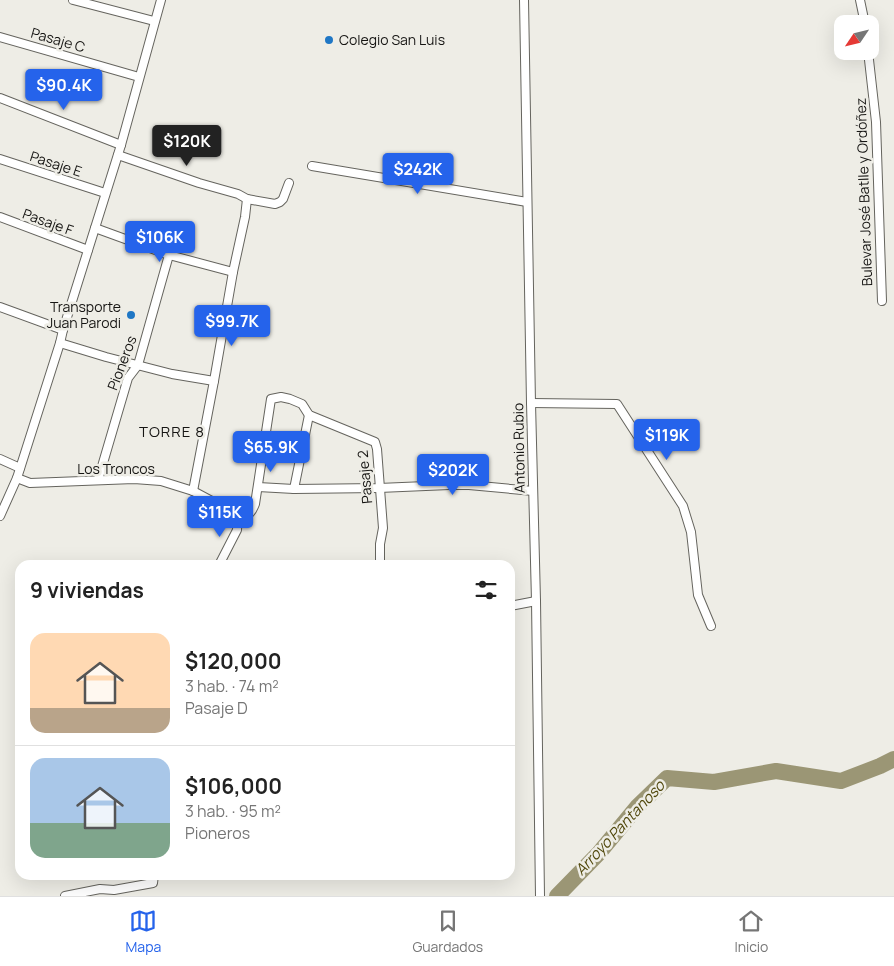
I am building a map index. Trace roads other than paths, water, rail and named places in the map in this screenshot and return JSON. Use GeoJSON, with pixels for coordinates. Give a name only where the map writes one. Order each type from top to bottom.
{"type":"FeatureCollection","features":[{"type":"Feature","properties":{"kind":"street"},"geometry":{"type":"LineString","coordinates":[[73,0],[154,21]]}},
{"type":"Feature","properties":{"kind":"street"},"geometry":{"type":"LineString","coordinates":[[0,516],[17,478],[60,343],[121,145],[161,0]]}},
{"type":"Feature","properties":{"kind":"street","name":"Antonio Rubio"},"geometry":{"type":"LineString","coordinates":[[524,0],[540,896]]}},
{"type":"Feature","properties":{"kind":"street"},"geometry":{"type":"LineString","coordinates":[[860,0],[863,15]]}},
{"type":"Feature","properties":{"kind":"street","name":"Pasaje C"},"geometry":{"type":"LineString","coordinates":[[0,37],[139,77]]}},
{"type":"Feature","properties":{"kind":"street","name":"Bulevar José Batlle y Ordóñez"},"geometry":{"type":"LineString","coordinates":[[869,60],[876,122],[882,301]]}},
{"type":"Feature","properties":{"kind":"street"},"geometry":{"type":"LineString","coordinates":[[0,98],[121,145]]}},
{"type":"Feature","properties":{"kind":"street"},"geometry":{"type":"LineString","coordinates":[[118,155],[199,183],[238,194],[248,199],[275,204],[283,199],[289,183]]}},
{"type":"Feature","properties":{"kind":"street","name":"Pasaje E"},"geometry":{"type":"LineString","coordinates":[[0,159],[105,193]]}},
{"type":"Feature","properties":{"kind":"street"},"geometry":{"type":"LineString","coordinates":[[312,166],[528,202]]}},
{"type":"Feature","properties":{"kind":"street"},"geometry":{"type":"LineString","coordinates":[[193,491],[248,199]]}},
{"type":"Feature","properties":{"kind":"street","name":"Pasaje F"},"geometry":{"type":"LineString","coordinates":[[0,217],[88,250]]}},
{"type":"Feature","properties":{"kind":"street"},"geometry":{"type":"LineString","coordinates":[[95,228],[169,255],[233,272]]}},
{"type":"Feature","properties":{"kind":"street","name":"Pioneros"},"geometry":{"type":"LineString","coordinates":[[98,480],[128,378],[138,365],[169,255]]}},
{"type":"Feature","properties":{"kind":"street"},"geometry":{"type":"LineString","coordinates":[[0,307],[63,330]]}},
{"type":"Feature","properties":{"kind":"street"},"geometry":{"type":"LineString","coordinates":[[60,343],[172,374],[214,381]]}},
{"type":"Feature","properties":{"kind":"street","name":"Pasaje 2"},"geometry":{"type":"LineString","coordinates":[[258,487],[271,399],[281,397],[302,404],[309,415],[375,442],[383,528],[380,560]]}},
{"type":"Feature","properties":{"kind":"street"},"geometry":{"type":"LineString","coordinates":[[531,403],[617,404],[683,506],[690,532],[698,595],[711,626]]}},
{"type":"Feature","properties":{"kind":"street"},"geometry":{"type":"LineString","coordinates":[[294,489],[309,415]]}},
{"type":"Feature","properties":{"kind":"street"},"geometry":{"type":"LineString","coordinates":[[0,459],[20,468]]}},
{"type":"Feature","properties":{"kind":"street","name":"Los Troncos"},"geometry":{"type":"LineString","coordinates":[[17,478],[30,483],[98,480],[160,481],[193,491],[238,515]]}},
{"type":"Feature","properties":{"kind":"street"},"geometry":{"type":"LineString","coordinates":[[222,560],[237,530],[238,515],[246,515],[253,510],[258,487],[294,489],[469,485],[533,490]]}},
{"type":"Feature","properties":{"kind":"street"},"geometry":{"type":"LineString","coordinates":[[515,605],[536,601]]}},
{"type":"Feature","properties":{"kind":"street"},"geometry":{"type":"LineString","coordinates":[[65,896],[100,889],[114,890],[153,883],[153,880]]}},
{"type":"Feature","properties":{"kind":"waterway","name":"Arroyo Pantanoso"},"geometry":{"type":"LineString","coordinates":[[557,896],[599,853],[637,807],[667,778],[714,782],[776,771],[841,781],[894,759]]}},
{"type":"Feature","properties":{"kind":"place","name":"Colegio San Luis"},"geometry":{"type":"Point","coordinates":[329,40]}},
{"type":"Feature","properties":{"kind":"place","name":"Transporte Juan Parodi"},"geometry":{"type":"Point","coordinates":[131,315]}},
{"type":"Feature","properties":{"kind":"district","name":"TORRE 8"},"geometry":{"type":"Point","coordinates":[172,432]}}]}
